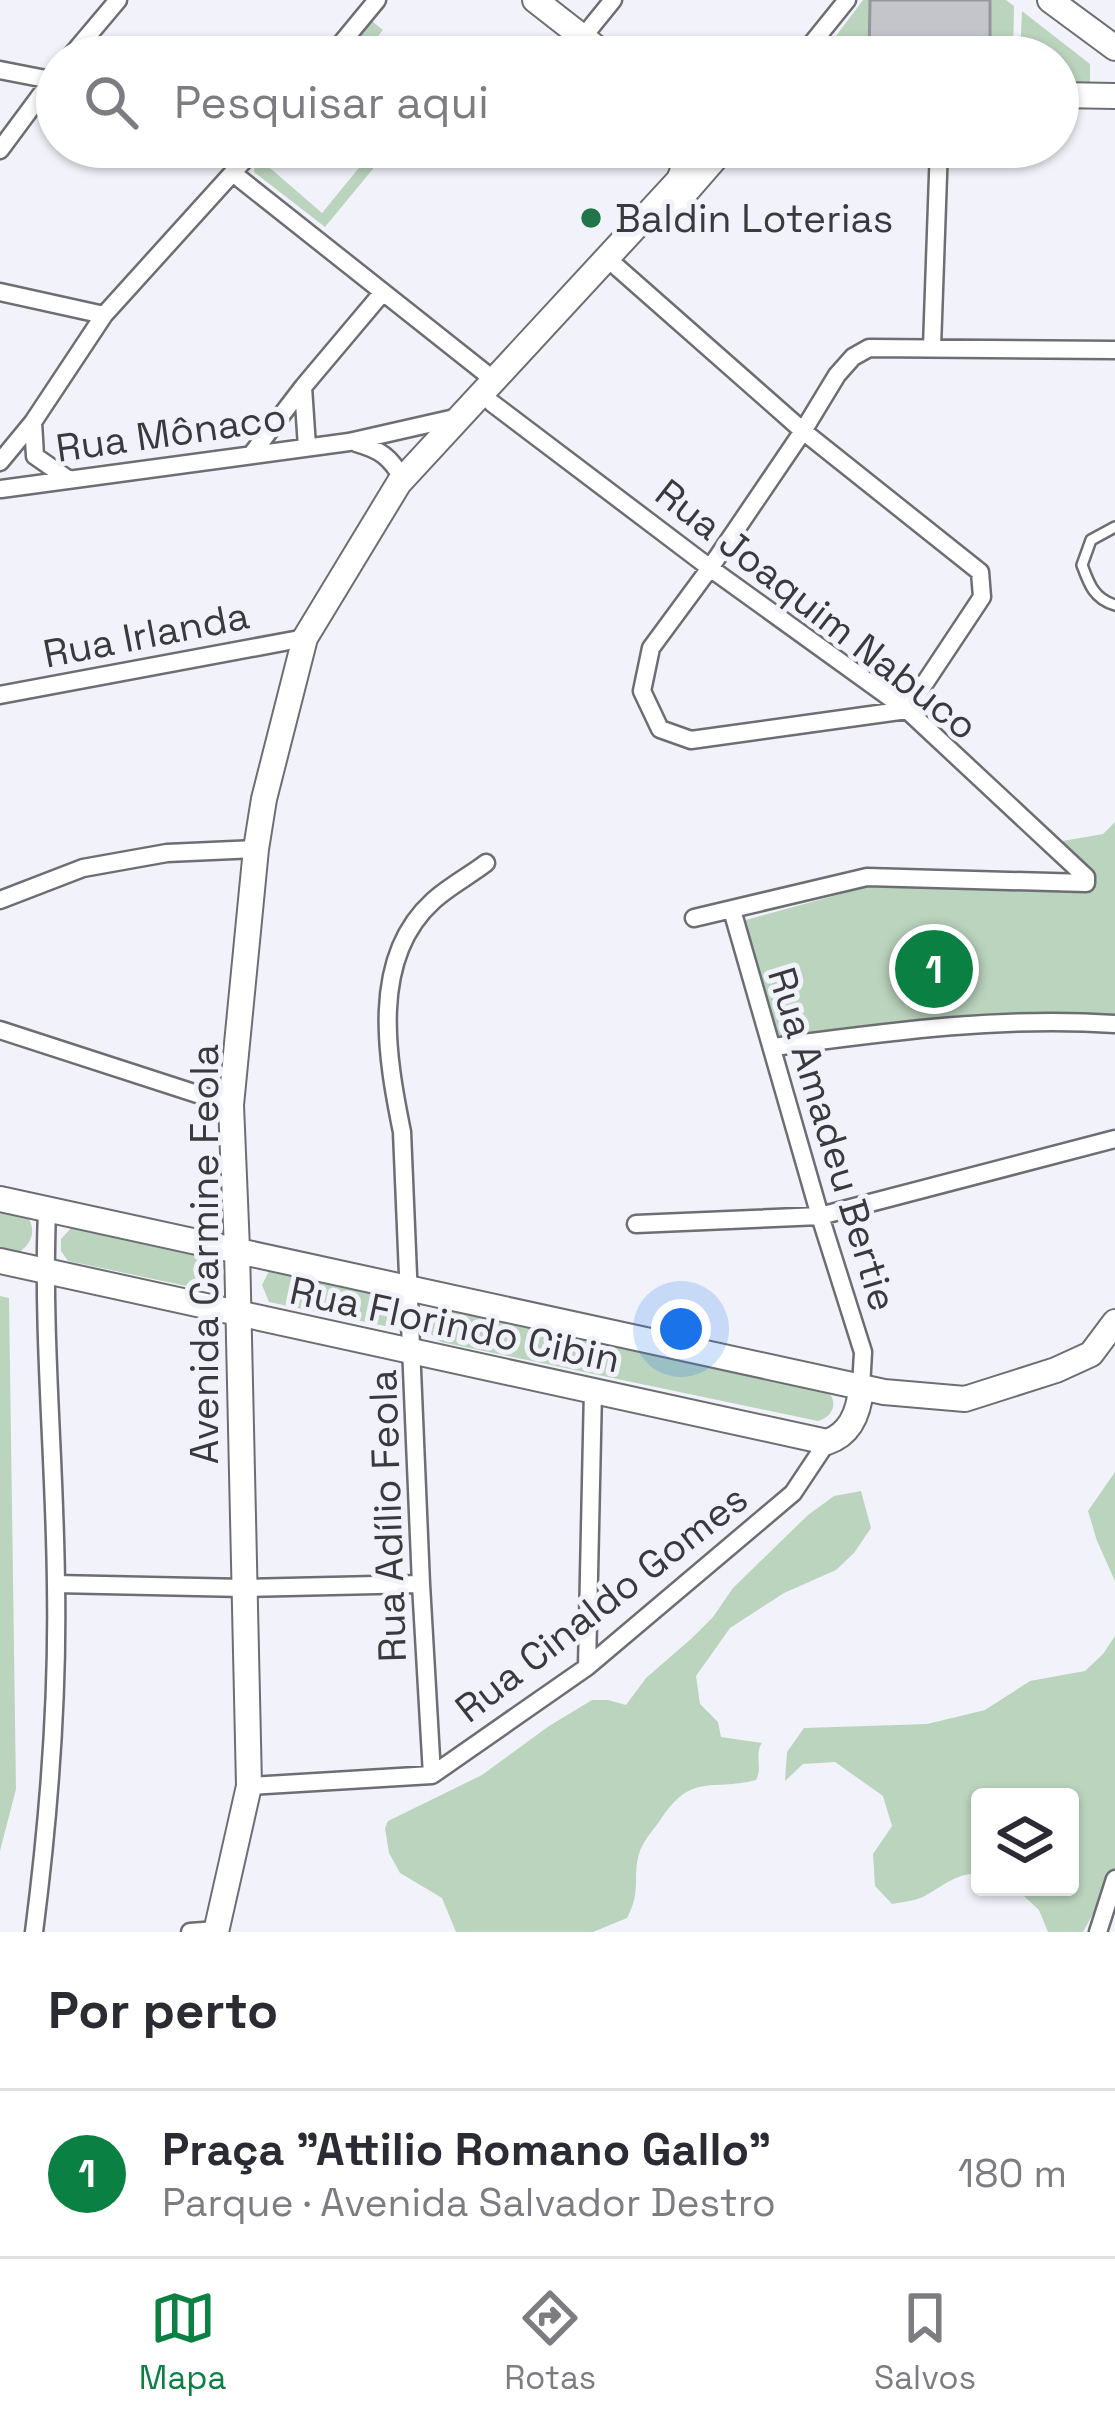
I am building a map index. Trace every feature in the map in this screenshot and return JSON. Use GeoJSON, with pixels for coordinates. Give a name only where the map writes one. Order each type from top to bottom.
{"type":"FeatureCollection","features":[{"type":"Feature","properties":{"kind":"main road"},"geometry":{"type":"LineString","coordinates":[[535,0],[582,36]]}},
{"type":"Feature","properties":{"kind":"main road"},"geometry":{"type":"LineString","coordinates":[[1050,0],[1111,48]]}},
{"type":"Feature","properties":{"kind":"main road"},"geometry":{"type":"LineString","coordinates":[[1103,95],[1115,81]]}},
{"type":"Feature","properties":{"kind":"main road","name":"Avenida Carmine Feola"},"geometry":{"type":"LineString","coordinates":[[373,527],[411,494],[493,391],[680,180],[684,168]]}},
{"type":"Feature","properties":{"kind":"main road","name":"Avenida Carmine Feola"},"geometry":{"type":"LineString","coordinates":[[217,1931],[249,1786],[231,1105],[256,849],[305,638],[403,479],[460,417],[493,391],[617,267],[706,168]]}},
{"type":"Feature","properties":{"kind":"main road","name":"Rua Florindo Cibin"},"geometry":{"type":"LineString","coordinates":[[0,1199],[861,1388],[965,1399],[1090,1354],[1115,1322]]}},
{"type":"Feature","properties":{"kind":"main road","name":"Rua Florindo Cibin"},"geometry":{"type":"LineString","coordinates":[[0,1262],[827,1442]]}},
{"type":"Feature","properties":{"kind":"main road"},"geometry":{"type":"LineString","coordinates":[[827,1442],[848,1428],[859,1406],[861,1388]]}},
{"type":"Feature","properties":{"kind":"street"},"geometry":{"type":"LineString","coordinates":[[88,36],[118,0]]}},
{"type":"Feature","properties":{"kind":"street"},"geometry":{"type":"LineString","coordinates":[[347,36],[377,0]]}},
{"type":"Feature","properties":{"kind":"street"},"geometry":{"type":"LineString","coordinates":[[584,36],[614,0]]}},
{"type":"Feature","properties":{"kind":"street"},"geometry":{"type":"LineString","coordinates":[[818,36],[848,0]]}},
{"type":"Feature","properties":{"kind":"street"},"geometry":{"type":"LineString","coordinates":[[0,70],[36,74]]}},
{"type":"Feature","properties":{"kind":"street"},"geometry":{"type":"LineString","coordinates":[[0,150],[36,101]]}},
{"type":"Feature","properties":{"kind":"street"},"geometry":{"type":"LineString","coordinates":[[0,462],[33,422],[104,316],[239,168]]}},
{"type":"Feature","properties":{"kind":"street"},"geometry":{"type":"LineString","coordinates":[[932,347],[938,168]]}},
{"type":"Feature","properties":{"kind":"street","name":"Rua Joaquim Nabuco"},"geometry":{"type":"LineString","coordinates":[[234,174],[383,292],[493,391],[710,568],[907,710],[1086,877],[1087,883],[867,877],[732,910]]}},
{"type":"Feature","properties":{"kind":"street"},"geometry":{"type":"LineString","coordinates":[[617,267],[803,431],[980,572],[982,597],[907,710],[691,740],[660,730],[642,691],[651,648],[710,568],[803,431],[837,375],[853,356],[869,348],[1115,350]]}},
{"type":"Feature","properties":{"kind":"street"},"geometry":{"type":"LineString","coordinates":[[0,292],[104,316]]}},
{"type":"Feature","properties":{"kind":"street"},"geometry":{"type":"LineString","coordinates":[[251,455],[383,292]]}},
{"type":"Feature","properties":{"kind":"street"},"geometry":{"type":"LineString","coordinates":[[303,387],[307,447]]}},
{"type":"Feature","properties":{"kind":"street","name":"Rua Mônaco"},"geometry":{"type":"LineString","coordinates":[[0,489],[349,442],[460,417]]}},
{"type":"Feature","properties":{"kind":"street"},"geometry":{"type":"LineString","coordinates":[[33,422],[35,456],[68,479]]}},
{"type":"Feature","properties":{"kind":"street"},"geometry":{"type":"LineString","coordinates":[[349,442],[386,454],[403,479]]}},
{"type":"Feature","properties":{"kind":"street","name":"Rua Irlanda"},"geometry":{"type":"LineString","coordinates":[[0,695],[305,638]]}},
{"type":"Feature","properties":{"kind":"street"},"geometry":{"type":"LineString","coordinates":[[0,900],[83,868],[167,853],[256,849]]}},
{"type":"Feature","properties":{"kind":"street","name":"Rua Adílio Feola"},"geometry":{"type":"LineString","coordinates":[[432,1775],[402,1132],[389,1071],[389,989],[401,940],[431,902],[486,863]]}},
{"type":"Feature","properties":{"kind":"street"},"geometry":{"type":"LineString","coordinates":[[694,918],[732,910]]}},
{"type":"Feature","properties":{"kind":"street","name":"Rua Amadeu Bertie"},"geometry":{"type":"LineString","coordinates":[[732,910],[862,1352],[861,1388]]}},
{"type":"Feature","properties":{"kind":"street"},"geometry":{"type":"LineString","coordinates":[[773,1047],[927,1027],[1057,1020],[1115,1024]]}},
{"type":"Feature","properties":{"kind":"street"},"geometry":{"type":"LineString","coordinates":[[0,1030],[231,1105]]}},
{"type":"Feature","properties":{"kind":"street"},"geometry":{"type":"LineString","coordinates":[[636,1224],[820,1216],[1115,1139]]}},
{"type":"Feature","properties":{"kind":"street"},"geometry":{"type":"LineString","coordinates":[[34,1932],[56,1706],[47,1211]]}},
{"type":"Feature","properties":{"kind":"street"},"geometry":{"type":"LineString","coordinates":[[587,1667],[593,1390]]}},
{"type":"Feature","properties":{"kind":"street","name":"Rua Cinaldo Gomes"},"geometry":{"type":"LineString","coordinates":[[432,1775],[587,1667],[793,1493],[827,1442]]}},
{"type":"Feature","properties":{"kind":"street"},"geometry":{"type":"LineString","coordinates":[[56,1584],[244,1588],[421,1584]]}},
{"type":"Feature","properties":{"kind":"street"},"geometry":{"type":"LineString","coordinates":[[249,1786],[432,1775]]}},
{"type":"Feature","properties":{"kind":"street"},"geometry":{"type":"LineString","coordinates":[[1098,1932],[1115,1879]]}},
{"type":"Feature","properties":{"kind":"street"},"geometry":{"type":"LineString","coordinates":[[190,1932],[217,1931]]}},
{"type":"Feature","properties":{"kind":"lane"},"geometry":{"type":"LineString","coordinates":[[1115,526],[1091,539],[1082,565],[1101,601],[1115,605]]}},
{"type":"Feature","properties":{"kind":"green space"},"geometry":{"type":"Polygon","coordinates":[[[863,0],[1006,0],[1014,6],[1013,36],[836,36],[863,0]]]}},
{"type":"Feature","properties":{"kind":"green space"},"geometry":{"type":"Polygon","coordinates":[[[1022,11],[1054,36],[1021,36],[1022,11]]]}},
{"type":"Feature","properties":{"kind":"green space"},"geometry":{"type":"Polygon","coordinates":[[[368,18],[383,30],[378,36],[354,36],[368,18]]]}},
{"type":"Feature","properties":{"kind":"green space"},"geometry":{"type":"Polygon","coordinates":[[[1079,55],[1090,64],[1090,82],[1079,82],[1079,55]]]}},
{"type":"Feature","properties":{"kind":"green space"},"geometry":{"type":"Polygon","coordinates":[[[254,168],[270,168],[322,213],[359,168],[374,168],[325,227],[254,168]]]}},
{"type":"Feature","properties":{"kind":"green space"},"geometry":{"type":"Polygon","coordinates":[[[1115,822],[1115,1017],[773,1047],[742,921],[870,886],[1095,887],[1051,843],[1103,834],[1115,822]]]}},
{"type":"Feature","properties":{"kind":"green space"},"geometry":{"type":"Polygon","coordinates":[[[0,1208],[26,1214],[29,1219],[30,1239],[19,1252],[0,1248],[0,1208]]]}},
{"type":"Feature","properties":{"kind":"green space"},"geometry":{"type":"Polygon","coordinates":[[[73,1226],[210,1256],[220,1264],[220,1279],[210,1291],[68,1261],[61,1251],[61,1239],[73,1226]]]}},
{"type":"Feature","properties":{"kind":"green space"},"geometry":{"type":"Polygon","coordinates":[[[271,1267],[391,1296],[396,1313],[385,1326],[269,1302],[262,1285],[271,1267]]]}},
{"type":"Feature","properties":{"kind":"green space"},"geometry":{"type":"Polygon","coordinates":[[[0,1296],[9,1298],[16,1789],[0,1851],[0,1296]]]}},
{"type":"Feature","properties":{"kind":"green space"},"geometry":{"type":"Polygon","coordinates":[[[443,1306],[826,1390],[833,1408],[818,1421],[441,1342],[428,1325],[432,1312],[443,1306]]]}},
{"type":"Feature","properties":{"kind":"green space"},"geometry":{"type":"Polygon","coordinates":[[[1115,1472],[1115,1581],[1088,1511],[1115,1472]]]}},
{"type":"Feature","properties":{"kind":"green space"},"geometry":{"type":"Polygon","coordinates":[[[861,1491],[871,1528],[854,1553],[836,1570],[784,1593],[730,1628],[696,1676],[700,1704],[718,1722],[721,1737],[762,1743],[756,1780],[692,1789],[671,1806],[640,1850],[627,1918],[593,1932],[456,1932],[442,1898],[400,1873],[389,1853],[388,1821],[482,1775],[592,1700],[626,1705],[646,1678],[713,1617],[733,1588],[808,1515],[834,1496],[861,1491]]]}},
{"type":"Feature","properties":{"kind":"green space"},"geometry":{"type":"Polygon","coordinates":[[[1115,1636],[1115,1874],[1083,1932],[1048,1932],[1039,1910],[1024,1896],[1079,1896],[1079,1788],[971,1788],[971,1874],[923,1897],[892,1904],[875,1886],[873,1854],[892,1826],[883,1796],[835,1762],[803,1764],[785,1781],[787,1752],[804,1728],[927,1724],[985,1710],[1030,1681],[1085,1671],[1115,1636]]]}},
{"type":"Feature","properties":{"kind":"building"},"geometry":{"type":"Polygon","coordinates":[[[870,0],[990,0],[990,36],[869,36],[870,0]]]}},
{"type":"Feature","properties":{"kind":"place","name":"Baldin Loterias"},"geometry":{"type":"Point","coordinates":[591,218]}},
{"type":"Feature","properties":{"kind":"place","name":"Praça \"Attilio Romano Gallo\""},"geometry":{"type":"Point","coordinates":[934,969]}}]}
